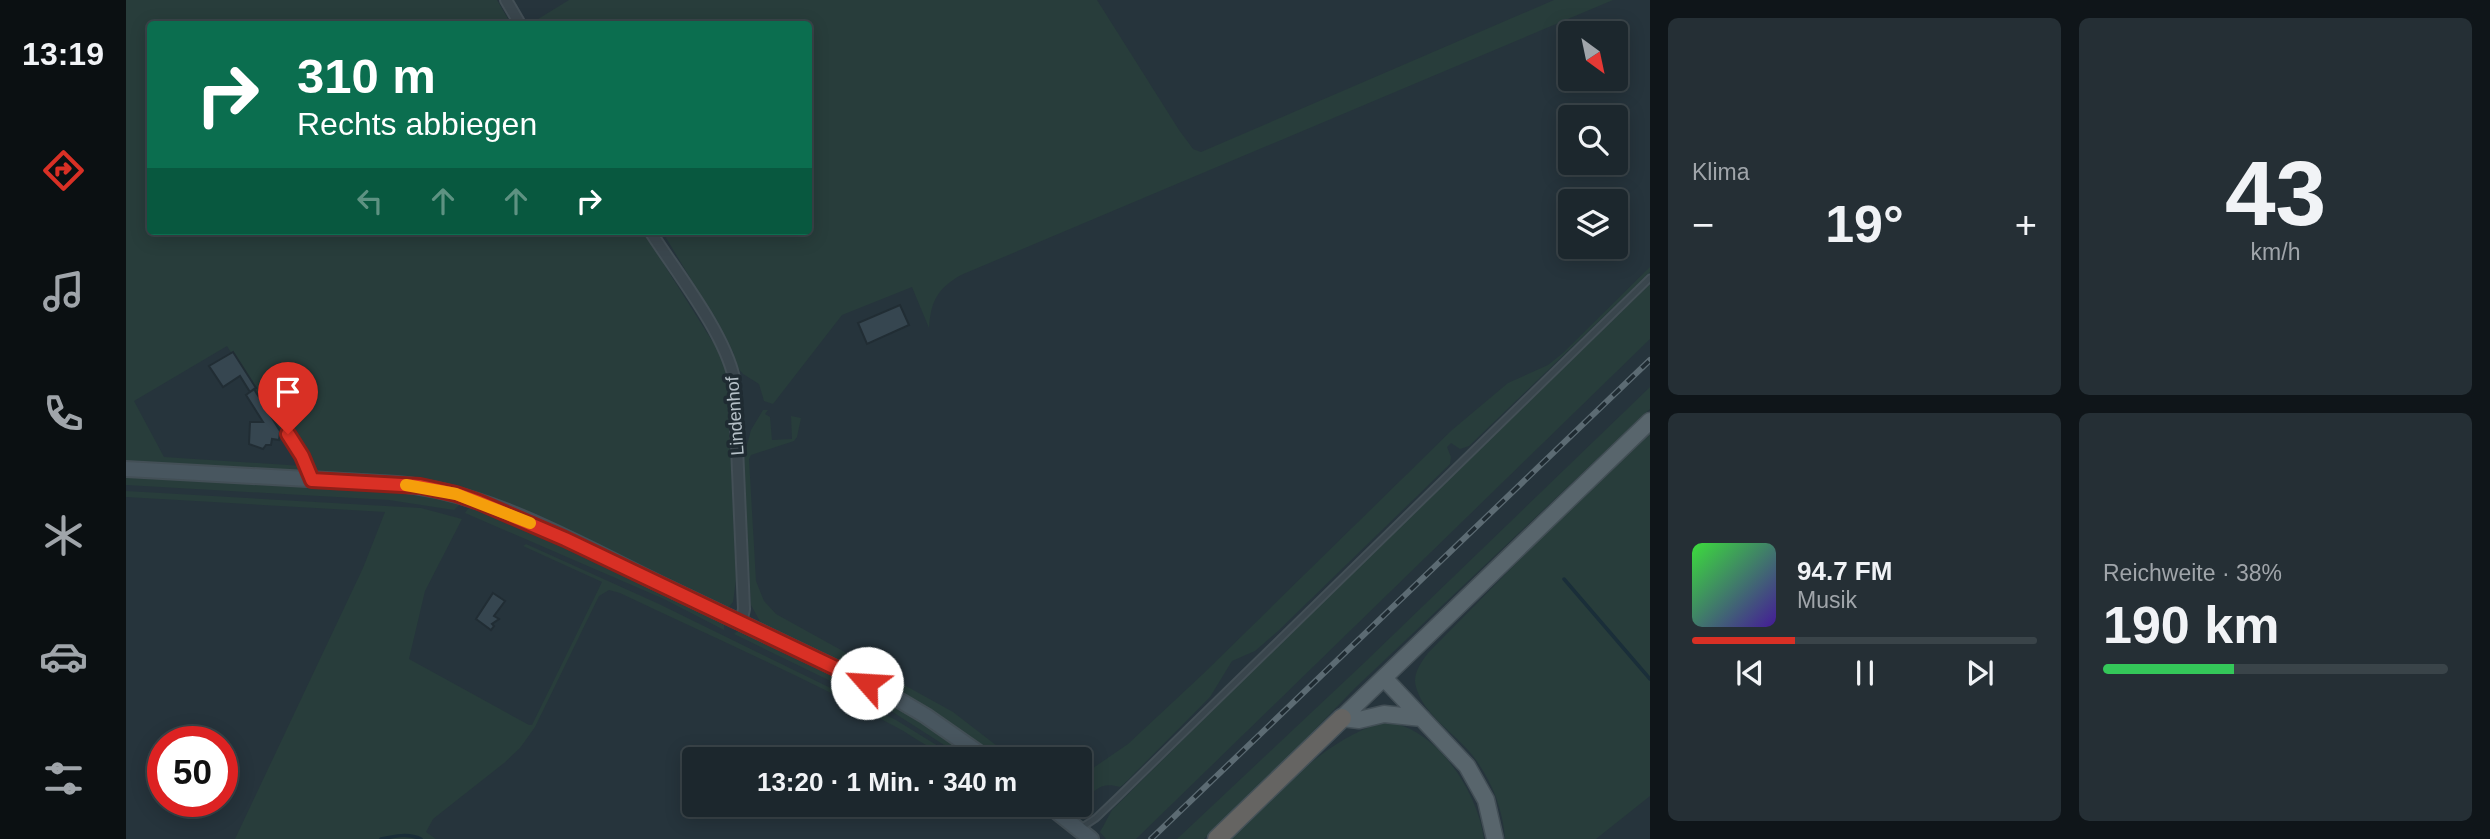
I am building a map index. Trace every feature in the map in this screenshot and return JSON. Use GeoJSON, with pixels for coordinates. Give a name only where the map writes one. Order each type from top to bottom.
{"type":"FeatureCollection","features":[{"type":"Feature","properties":{"kind":"highway"},"geometry":{"type":"LineString","coordinates":[[1217,839],[1342,718]]}},
{"type":"Feature","properties":{"kind":"main road"},"geometry":{"type":"LineString","coordinates":[[1342,718],[1650,421]]}},
{"type":"Feature","properties":{"kind":"main road"},"geometry":{"type":"LineString","coordinates":[[126,469],[420,486],[465,497],[554,534],[902,701],[970,747]]}},
{"type":"Feature","properties":{"kind":"main road"},"geometry":{"type":"LineString","coordinates":[[1384,678],[1456,753],[1474,777],[1490,811],[1495,839]]}},
{"type":"Feature","properties":{"kind":"main road"},"geometry":{"type":"LineString","coordinates":[[1342,718],[1359,720],[1384,714],[1422,718]]}},
{"type":"Feature","properties":{"kind":"main road"},"geometry":{"type":"LineString","coordinates":[[1064,817],[1091,839]]}},
{"type":"Feature","properties":{"kind":"street"},"geometry":{"type":"LineString","coordinates":[[506,0],[518,21]]}},
{"type":"Feature","properties":{"kind":"street","name":"Lindenhof"},"geometry":{"type":"LineString","coordinates":[[653,235],[715,331],[730,361],[734,378],[744,616],[741,623]]}},
{"type":"Feature","properties":{"kind":"lane"},"geometry":{"type":"LineString","coordinates":[[1079,829],[1096,818],[1119,796],[1650,278]]}},
{"type":"Feature","properties":{"kind":"lane"},"geometry":{"type":"LineString","coordinates":[[288,434],[302,456],[312,480]]}},
{"type":"Feature","properties":{"kind":"green space"},"geometry":{"type":"Polygon","coordinates":[[[126,0],[497,0],[509,21],[147,21],[147,235],[646,235],[721,355],[727,370],[736,580],[733,602],[728,608],[722,608],[465,490],[411,480],[320,475],[298,442],[286,431],[280,431],[227,346],[134,401],[164,457],[303,466],[300,474],[126,464],[126,0]]]}},
{"type":"Feature","properties":{"kind":"green space"},"geometry":{"type":"Polygon","coordinates":[[[569,0],[1097,0],[1179,130],[1193,149],[1201,152],[1554,0],[1613,0],[961,275],[946,285],[937,297],[931,310],[929,328],[912,287],[842,315],[773,404],[764,401],[759,384],[736,366],[733,352],[719,326],[664,235],[812,235],[812,21],[537,21],[569,0]]]}},
{"type":"Feature","properties":{"kind":"green space"},"geometry":{"type":"Polygon","coordinates":[[[1650,267],[1650,272],[1469,446],[1460,449],[1451,443],[1447,447],[1451,457],[1450,464],[1277,632],[1255,651],[1232,661],[1210,697],[1124,784],[1120,787],[1102,787],[1092,794],[1092,769],[1128,744],[1203,674],[1452,430],[1508,383],[1548,365],[1650,267]]]}},
{"type":"Feature","properties":{"kind":"green space"},"geometry":{"type":"Polygon","coordinates":[[[1650,284],[1650,339],[1136,839],[1106,839],[1100,832],[1112,810],[1650,284]]]}},
{"type":"Feature","properties":{"kind":"green space"},"geometry":{"type":"Polygon","coordinates":[[[1650,387],[1650,409],[1354,689],[1277,769],[1204,839],[1177,839],[1364,663],[1650,387]]]}},
{"type":"Feature","properties":{"kind":"green space"},"geometry":{"type":"Polygon","coordinates":[[[763,410],[768,410],[765,414],[770,417],[772,440],[792,439],[791,416],[801,418],[794,441],[751,455],[749,459],[756,581],[764,601],[776,614],[953,712],[998,747],[982,747],[933,712],[902,695],[763,627],[751,605],[743,459],[751,430],[763,410]]]}},
{"type":"Feature","properties":{"kind":"green space"},"geometry":{"type":"Polygon","coordinates":[[[1650,433],[1650,796],[1596,839],[1505,839],[1498,803],[1488,780],[1476,759],[1425,705],[1416,687],[1416,673],[1428,653],[1650,433]]]}},
{"type":"Feature","properties":{"kind":"green space"},"geometry":{"type":"Polygon","coordinates":[[[126,476],[387,490],[454,500],[459,505],[454,510],[389,500],[126,485],[126,476]]]}},
{"type":"Feature","properties":{"kind":"green space"},"geometry":{"type":"Polygon","coordinates":[[[126,491],[421,508],[462,519],[425,591],[409,659],[529,725],[532,725],[602,582],[523,546],[526,544],[659,604],[896,720],[940,747],[930,747],[795,675],[609,590],[599,596],[535,727],[520,748],[504,763],[433,819],[426,832],[436,839],[235,839],[363,568],[385,512],[126,497],[126,491]]]}},
{"type":"Feature","properties":{"kind":"green space"},"geometry":{"type":"Polygon","coordinates":[[[470,506],[535,531],[630,575],[724,622],[724,630],[664,599],[465,513],[470,506]]]}},
{"type":"Feature","properties":{"kind":"green space"},"geometry":{"type":"Polygon","coordinates":[[[740,629],[890,702],[960,747],[947,747],[888,709],[734,634],[740,629]]]}},
{"type":"Feature","properties":{"kind":"green space"},"geometry":{"type":"Polygon","coordinates":[[[1383,722],[1402,726],[1420,735],[1451,764],[1473,801],[1484,839],[1231,839],[1283,787],[1319,756],[1339,742],[1383,722]]]}},
{"type":"Feature","properties":{"kind":"building"},"geometry":{"type":"Polygon","coordinates":[[[900,305],[909,325],[867,344],[858,323],[900,305]]]}},
{"type":"Feature","properties":{"kind":"building"},"geometry":{"type":"Polygon","coordinates":[[[233,352],[256,388],[250,392],[240,376],[223,387],[209,366],[233,352]]]}},
{"type":"Feature","properties":{"kind":"building"},"geometry":{"type":"Polygon","coordinates":[[[254,389],[280,431],[279,440],[272,439],[271,445],[266,445],[263,449],[249,444],[250,422],[263,422],[246,395],[254,389]]]}},
{"type":"Feature","properties":{"kind":"building"},"geometry":{"type":"Polygon","coordinates":[[[493,593],[505,601],[494,616],[499,619],[492,624],[494,626],[491,630],[476,619],[493,593]]]}},
{"type":"Feature","properties":{"kind":"waterway"},"geometry":{"type":"LineString","coordinates":[[1564,579],[1650,679]]}},
{"type":"Feature","properties":{"kind":"waterway"},"geometry":{"type":"LineString","coordinates":[[381,839],[397,836],[421,839]]}},
{"type":"Feature","properties":{"kind":"railway"},"geometry":{"type":"LineString","coordinates":[[1151,839],[1650,360]]}},
{"type":"Feature","properties":{"kind":"slow traffic"},"geometry":{"type":"LineString","coordinates":[[406,485],[456,494],[530,523]]}},
{"type":"Feature","properties":{"kind":"route"},"geometry":{"type":"LineString","coordinates":[[288,434],[302,456],[312,480],[420,486],[479,502],[565,539],[867,683]]}}]}
